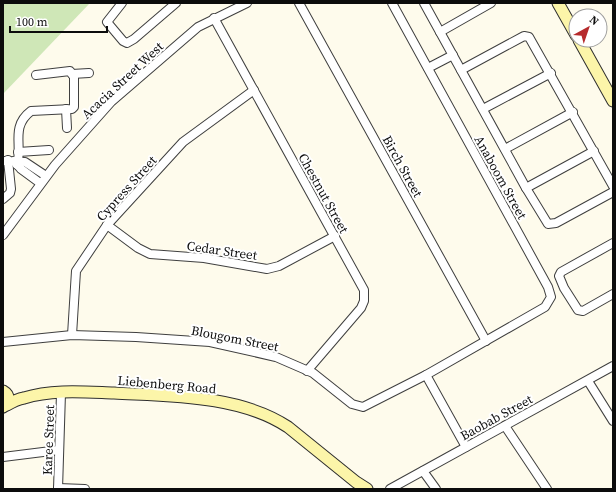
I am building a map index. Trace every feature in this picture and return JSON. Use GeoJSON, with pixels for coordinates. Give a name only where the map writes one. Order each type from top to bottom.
{"type":"FeatureCollection","features":[{"type":"Feature","properties":{"kind":"street"},"geometry":{"type":"LineString","coordinates":[[122,3],[107,22],[123,41],[127,43],[134,39],[176,3]]}},
{"type":"Feature","properties":{"kind":"street","name":"Acacia Street West"},"geometry":{"type":"LineString","coordinates":[[3,235],[40,183],[111,102],[190,33],[214,18],[247,3]]}},
{"type":"Feature","properties":{"kind":"street","name":"Birch Street"},"geometry":{"type":"LineString","coordinates":[[299,3],[486,341]]}},
{"type":"Feature","properties":{"kind":"street","name":"Anaboom Street"},"geometry":{"type":"LineString","coordinates":[[392,3],[548,287]]}},
{"type":"Feature","properties":{"kind":"street"},"geometry":{"type":"LineString","coordinates":[[424,3],[546,223],[550,225],[613,192]]}},
{"type":"Feature","properties":{"kind":"street"},"geometry":{"type":"LineString","coordinates":[[440,32],[491,3]]}},
{"type":"Feature","properties":{"kind":"street"},"geometry":{"type":"LineString","coordinates":[[558,3],[568,21]]}},
{"type":"Feature","properties":{"kind":"street","name":"Chestnut Street"},"geometry":{"type":"LineString","coordinates":[[214,18],[363,286],[365,298],[362,306],[308,371]]}},
{"type":"Feature","properties":{"kind":"street"},"geometry":{"type":"LineString","coordinates":[[461,70],[526,36],[532,40],[613,186]]}},
{"type":"Feature","properties":{"kind":"street"},"geometry":{"type":"LineString","coordinates":[[583,48],[613,101]]}},
{"type":"Feature","properties":{"kind":"street"},"geometry":{"type":"LineString","coordinates":[[428,68],[453,55]]}},
{"type":"Feature","properties":{"kind":"street"},"geometry":{"type":"LineString","coordinates":[[36,75],[66,71],[72,74],[89,73]]}},
{"type":"Feature","properties":{"kind":"street"},"geometry":{"type":"LineString","coordinates":[[483,109],[551,73]]}},
{"type":"Feature","properties":{"kind":"street"},"geometry":{"type":"LineString","coordinates":[[3,199],[10,193],[11,189],[13,160],[18,130],[28,113],[31,111],[72,109],[74,103],[72,74]]}},
{"type":"Feature","properties":{"kind":"street","name":"Cypress Street"},"geometry":{"type":"LineString","coordinates":[[72,335],[76,270],[107,225],[183,142],[254,90]]}},
{"type":"Feature","properties":{"kind":"street"},"geometry":{"type":"LineString","coordinates":[[66,109],[67,128]]}},
{"type":"Feature","properties":{"kind":"street"},"geometry":{"type":"LineString","coordinates":[[505,149],[573,112]]}},
{"type":"Feature","properties":{"kind":"street"},"geometry":{"type":"LineString","coordinates":[[13,160],[49,150]]}},
{"type":"Feature","properties":{"kind":"street"},"geometry":{"type":"LineString","coordinates":[[526,188],[594,151]]}},
{"type":"Feature","properties":{"kind":"street"},"geometry":{"type":"LineString","coordinates":[[13,160],[25,162],[46,176]]}},
{"type":"Feature","properties":{"kind":"street"},"geometry":{"type":"LineString","coordinates":[[13,160],[40,183]]}},
{"type":"Feature","properties":{"kind":"street"},"geometry":{"type":"LineString","coordinates":[[33,178],[38,170]]}},
{"type":"Feature","properties":{"kind":"street","name":"Cedar Street"},"geometry":{"type":"LineString","coordinates":[[107,225],[138,248],[150,254],[204,258],[267,268],[279,266],[334,236]]}},
{"type":"Feature","properties":{"kind":"street"},"geometry":{"type":"LineString","coordinates":[[613,243],[561,272],[559,276],[564,288],[578,310],[582,311],[613,294]]}},
{"type":"Feature","properties":{"kind":"street","name":"Blougom Street"},"geometry":{"type":"LineString","coordinates":[[3,342],[72,335],[204,341],[265,353],[308,371],[319,377],[350,402],[358,406],[372,404],[545,307],[551,297],[548,287]]}},
{"type":"Feature","properties":{"kind":"street","name":"Baobab Street"},"geometry":{"type":"LineString","coordinates":[[390,489],[613,366]]}},
{"type":"Feature","properties":{"kind":"street"},"geometry":{"type":"LineString","coordinates":[[426,374],[466,447]]}},
{"type":"Feature","properties":{"kind":"street"},"geometry":{"type":"LineString","coordinates":[[588,381],[613,421]]}},
{"type":"Feature","properties":{"kind":"street"},"geometry":{"type":"LineString","coordinates":[[3,391],[8,396],[5,406]]}},
{"type":"Feature","properties":{"kind":"street","name":"Liebenberg Road"},"geometry":{"type":"LineString","coordinates":[[3,391],[24,397]]}},
{"type":"Feature","properties":{"kind":"street","name":"Liebenberg Road"},"geometry":{"type":"LineString","coordinates":[[5,406],[24,397],[61,393],[184,397],[254,410],[288,427],[357,486],[367,489]]}},
{"type":"Feature","properties":{"kind":"street","name":"Karee Street"},"geometry":{"type":"LineString","coordinates":[[58,488],[61,393]]}},
{"type":"Feature","properties":{"kind":"street"},"geometry":{"type":"LineString","coordinates":[[505,426],[547,489]]}},
{"type":"Feature","properties":{"kind":"street"},"geometry":{"type":"LineString","coordinates":[[3,457],[60,450]]}},
{"type":"Feature","properties":{"kind":"street"},"geometry":{"type":"LineString","coordinates":[[423,471],[436,489]]}},
{"type":"Feature","properties":{"kind":"street"},"geometry":{"type":"LineString","coordinates":[[58,488],[85,489]]}},
{"type":"Feature","properties":{"kind":"green space"},"geometry":{"type":"Polygon","coordinates":[[[3,3],[90,3],[3,94],[3,3]]]}}]}
